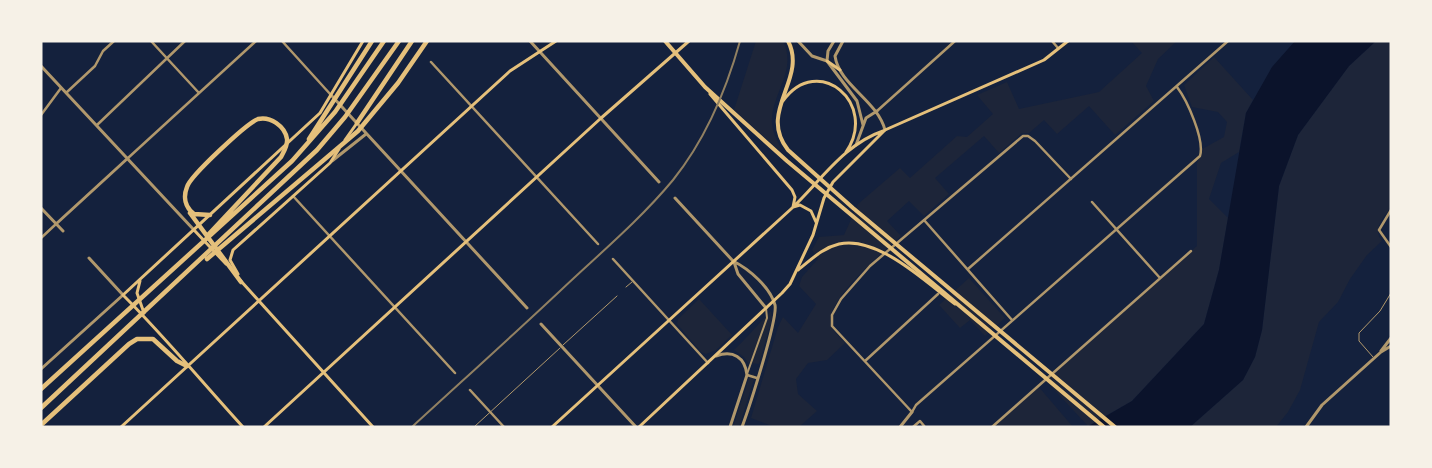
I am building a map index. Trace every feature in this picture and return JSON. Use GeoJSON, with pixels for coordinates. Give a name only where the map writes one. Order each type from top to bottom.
{"type":"FeatureCollection","features":[{"type":"Feature","properties":{"kind":"highway"},"geometry":{"type":"LineString","coordinates":[[292,161],[310,138],[372,41]]}},
{"type":"Feature","properties":{"kind":"highway"},"geometry":{"type":"LineString","coordinates":[[41,389],[181,264],[292,161],[335,112],[384,41]]}},
{"type":"Feature","properties":{"kind":"highway"},"geometry":{"type":"LineString","coordinates":[[41,408],[172,288],[330,137],[399,41]]}},
{"type":"Feature","properties":{"kind":"highway"},"geometry":{"type":"LineString","coordinates":[[356,123],[412,41]]}},
{"type":"Feature","properties":{"kind":"highway"},"geometry":{"type":"LineString","coordinates":[[172,288],[348,139],[379,108],[427,41]]}},
{"type":"Feature","properties":{"kind":"highway"},"geometry":{"type":"LineString","coordinates":[[181,264],[281,156],[286,149],[287,139],[284,131],[274,122],[263,118],[247,126],[189,182],[184,198],[196,228],[242,282]]}},
{"type":"Feature","properties":{"kind":"highway"},"geometry":{"type":"LineString","coordinates":[[187,207],[194,214],[210,215]]}},
{"type":"Feature","properties":{"kind":"highway"},"geometry":{"type":"LineString","coordinates":[[41,425],[129,344],[137,339],[153,338],[177,361],[187,366]]}},
{"type":"Feature","properties":{"kind":"main road"},"geometry":{"type":"LineString","coordinates":[[242,427],[187,366],[182,357],[123,295],[320,113],[363,41]]}},
{"type":"Feature","properties":{"kind":"main road"},"geometry":{"type":"LineString","coordinates":[[121,427],[510,71],[556,41]]}},
{"type":"Feature","properties":{"kind":"main road"},"geometry":{"type":"LineString","coordinates":[[665,41],[792,190],[795,198],[793,206]]}},
{"type":"Feature","properties":{"kind":"main road"},"geometry":{"type":"LineString","coordinates":[[264,427],[600,119],[689,41]]}},
{"type":"Feature","properties":{"kind":"main road"},"geometry":{"type":"LineString","coordinates":[[788,41],[792,51],[792,67],[776,123],[783,144],[853,208],[1116,427]]}},
{"type":"Feature","properties":{"kind":"main road"},"geometry":{"type":"LineString","coordinates":[[552,427],[793,206],[843,156],[855,147],[885,130],[1044,60],[1068,41]]}},
{"type":"Feature","properties":{"kind":"main road"},"geometry":{"type":"LineString","coordinates":[[828,61],[840,70]]}},
{"type":"Feature","properties":{"kind":"main road"},"geometry":{"type":"LineString","coordinates":[[780,106],[791,91],[800,84],[818,81],[827,82],[839,88],[853,107],[856,121],[853,139],[843,156]]}},
{"type":"Feature","properties":{"kind":"main road"},"geometry":{"type":"LineString","coordinates":[[705,87],[849,213],[1104,427]]}},
{"type":"Feature","properties":{"kind":"main road"},"geometry":{"type":"LineString","coordinates":[[356,123],[330,163],[232,252],[230,260],[242,282],[373,427]]}},
{"type":"Feature","properties":{"kind":"main road"},"geometry":{"type":"LineString","coordinates":[[637,427],[782,294],[796,272],[816,224],[824,198],[833,182],[885,130]]}},
{"type":"Feature","properties":{"kind":"main road"},"geometry":{"type":"LineString","coordinates":[[793,206],[800,205],[808,208],[815,217],[816,224]]}},
{"type":"Feature","properties":{"kind":"main road"},"geometry":{"type":"LineString","coordinates":[[796,272],[816,254],[834,245],[845,243],[861,244],[878,250],[906,268],[979,322]]}},
{"type":"Feature","properties":{"kind":"main road"},"geometry":{"type":"LineString","coordinates":[[141,278],[136,293],[146,318]]}},
{"type":"Feature","properties":{"kind":"street"},"geometry":{"type":"LineString","coordinates":[[67,92],[95,66],[104,51],[114,41]]}},
{"type":"Feature","properties":{"kind":"street"},"geometry":{"type":"LineString","coordinates":[[151,41],[199,93]]}},
{"type":"Feature","properties":{"kind":"street"},"geometry":{"type":"LineString","coordinates":[[97,125],[185,41]]}},
{"type":"Feature","properties":{"kind":"street"},"geometry":{"type":"LineString","coordinates":[[41,238],[256,41]]}},
{"type":"Feature","properties":{"kind":"street"},"geometry":{"type":"LineString","coordinates":[[282,41],[527,308]]}},
{"type":"Feature","properties":{"kind":"street"},"geometry":{"type":"LineString","coordinates":[[530,41],[659,182]]}},
{"type":"Feature","properties":{"kind":"street"},"geometry":{"type":"LineString","coordinates":[[798,41],[812,56],[828,61]]}},
{"type":"Feature","properties":{"kind":"street"},"geometry":{"type":"LineString","coordinates":[[834,41],[828,51],[828,61],[857,101],[863,125]]}},
{"type":"Feature","properties":{"kind":"street"},"geometry":{"type":"LineString","coordinates":[[843,41],[835,56],[840,70],[877,111],[885,130]]}},
{"type":"Feature","properties":{"kind":"street"},"geometry":{"type":"LineString","coordinates":[[855,147],[869,114],[877,111],[955,41]]}},
{"type":"Feature","properties":{"kind":"street"},"geometry":{"type":"LineString","coordinates":[[1052,41],[1059,49]]}},
{"type":"Feature","properties":{"kind":"street"},"geometry":{"type":"LineString","coordinates":[[968,269],[1228,41]]}},
{"type":"Feature","properties":{"kind":"street"},"geometry":{"type":"LineString","coordinates":[[431,62],[598,244]]}},
{"type":"Feature","properties":{"kind":"street"},"geometry":{"type":"LineString","coordinates":[[41,66],[196,228]]}},
{"type":"Feature","properties":{"kind":"street"},"geometry":{"type":"LineString","coordinates":[[41,115],[62,86]]}},
{"type":"Feature","properties":{"kind":"street"},"geometry":{"type":"LineString","coordinates":[[900,427],[916,405],[1200,156],[1203,146],[1183,94],[1177,87]]}},
{"type":"Feature","properties":{"kind":"street"},"geometry":{"type":"LineString","coordinates":[[330,163],[360,136],[366,134]]}},
{"type":"Feature","properties":{"kind":"street"},"geometry":{"type":"LineString","coordinates":[[912,412],[832,326],[832,315],[841,298],[870,266],[1020,138],[1027,136],[1043,149],[1071,179]]}},
{"type":"Feature","properties":{"kind":"street"},"geometry":{"type":"LineString","coordinates":[[293,196],[455,374]]}},
{"type":"Feature","properties":{"kind":"street"},"geometry":{"type":"LineString","coordinates":[[675,198],[733,261],[745,267],[767,290],[774,302],[774,320],[742,427]]}},
{"type":"Feature","properties":{"kind":"street"},"geometry":{"type":"LineString","coordinates":[[1092,202],[1160,278]]}},
{"type":"Feature","properties":{"kind":"street"},"geometry":{"type":"LineString","coordinates":[[41,208],[63,231]]}},
{"type":"Feature","properties":{"kind":"street"},"geometry":{"type":"LineString","coordinates":[[1391,210],[1379,230],[1391,247]]}},
{"type":"Feature","properties":{"kind":"street"},"geometry":{"type":"LineString","coordinates":[[924,220],[1012,320]]}},
{"type":"Feature","properties":{"kind":"street"},"geometry":{"type":"LineString","coordinates":[[992,427],[1192,251]]}},
{"type":"Feature","properties":{"kind":"street"},"geometry":{"type":"LineString","coordinates":[[41,369],[123,295],[90,258]]}},
{"type":"Feature","properties":{"kind":"street"},"geometry":{"type":"LineString","coordinates":[[613,260],[708,363]]}},
{"type":"Feature","properties":{"kind":"street"},"geometry":{"type":"LineString","coordinates":[[730,427],[767,318],[766,308],[738,274],[733,261]]}},
{"type":"Feature","properties":{"kind":"street"},"geometry":{"type":"LineString","coordinates":[[865,361],[938,294]]}},
{"type":"Feature","properties":{"kind":"street"},"geometry":{"type":"LineString","coordinates":[[542,324],[637,427]]}},
{"type":"Feature","properties":{"kind":"street"},"geometry":{"type":"LineString","coordinates":[[1381,352],[1391,338]]}},
{"type":"Feature","properties":{"kind":"street"},"geometry":{"type":"LineString","coordinates":[[1306,427],[1318,408],[1373,358],[1391,346]]}},
{"type":"Feature","properties":{"kind":"street"},"geometry":{"type":"LineString","coordinates":[[715,356],[728,353],[738,357],[745,365],[747,375]]}},
{"type":"Feature","properties":{"kind":"street"},"geometry":{"type":"LineString","coordinates":[[747,375],[757,378]]}},
{"type":"Feature","properties":{"kind":"street"},"geometry":{"type":"LineString","coordinates":[[470,390],[504,427]]}},
{"type":"Feature","properties":{"kind":"street"},"geometry":{"type":"LineString","coordinates":[[913,427],[920,421],[925,427]]}},
{"type":"Feature","properties":{"kind":"lane"},"geometry":{"type":"LineString","coordinates":[[626,287],[633,281]]}},
{"type":"Feature","properties":{"kind":"lane"},"geometry":{"type":"LineString","coordinates":[[1373,358],[1360,343],[1358,333],[1380,311],[1391,293]]}},
{"type":"Feature","properties":{"kind":"lane"},"geometry":{"type":"LineString","coordinates":[[474,427],[617,296]]}},
{"type":"Feature","properties":{"kind":"shaded area"},"geometry":{"type":"Polygon","coordinates":[[[756,41],[783,41],[787,51],[784,80],[772,118],[773,130],[781,148],[779,150],[734,110],[756,41]]]}},
{"type":"Feature","properties":{"kind":"shaded area"},"geometry":{"type":"Polygon","coordinates":[[[1131,41],[1177,41],[1158,59],[1146,86],[1154,101],[1115,135],[1089,106],[1057,134],[1044,120],[1029,133],[1022,133],[999,153],[984,136],[935,178],[949,194],[924,216],[909,201],[887,221],[901,236],[857,277],[837,303],[831,315],[831,325],[845,343],[827,360],[808,363],[796,379],[798,394],[817,411],[799,427],[775,427],[751,418],[778,327],[783,317],[798,333],[816,304],[799,286],[802,277],[818,259],[812,250],[819,237],[844,235],[858,204],[900,168],[910,178],[957,136],[967,137],[993,114],[977,95],[1007,82],[1019,109],[1099,92],[1142,53],[1131,41]]]}},
{"type":"Feature","properties":{"kind":"shaded area"},"geometry":{"type":"Polygon","coordinates":[[[1295,41],[1376,41],[1349,66],[1298,135],[1279,186],[1262,330],[1255,357],[1243,380],[1190,427],[1087,427],[1132,401],[1204,324],[1219,270],[1246,113],[1272,67],[1295,41]]]}},
{"type":"Feature","properties":{"kind":"shaded area"},"geometry":{"type":"Polygon","coordinates":[[[1376,41],[1391,41],[1391,207],[1378,228],[1379,237],[1382,241],[1367,255],[1350,279],[1338,302],[1319,322],[1300,390],[1288,412],[1276,427],[1190,427],[1243,380],[1255,357],[1262,330],[1279,186],[1298,135],[1349,66],[1376,41]]]}},
{"type":"Feature","properties":{"kind":"shaded area"},"geometry":{"type":"Polygon","coordinates":[[[1214,57],[1253,100],[1246,113],[1239,152],[1221,163],[1209,199],[1228,218],[1219,270],[1204,324],[1132,401],[1088,426],[1045,380],[1197,246],[1197,163],[1204,148],[1224,137],[1227,122],[1218,112],[1192,107],[1184,85],[1214,57]]]}},
{"type":"Feature","properties":{"kind":"shaded area"},"geometry":{"type":"Polygon","coordinates":[[[969,278],[1005,318],[985,336],[970,320],[960,328],[939,305],[969,278]]]}},
{"type":"Feature","properties":{"kind":"shaded area"},"geometry":{"type":"Polygon","coordinates":[[[699,299],[732,335],[716,350],[706,354],[701,352],[677,324],[678,319],[699,299]]]}},
{"type":"Feature","properties":{"kind":"shaded area"},"geometry":{"type":"Polygon","coordinates":[[[771,311],[772,319],[759,364],[748,363],[744,357],[734,350],[771,311]]]}},
{"type":"Feature","properties":{"kind":"shaded area"},"geometry":{"type":"Polygon","coordinates":[[[753,373],[755,376],[739,427],[733,427],[750,375],[753,373]]]}},
{"type":"Feature","properties":{"kind":"shaded area"},"geometry":{"type":"Polygon","coordinates":[[[1038,386],[1073,427],[992,427],[1038,386]]]}},
{"type":"Feature","properties":{"kind":"railway"},"geometry":{"type":"LineString","coordinates":[[412,427],[618,237],[673,180],[705,132],[728,78],[740,41]]}}]}
